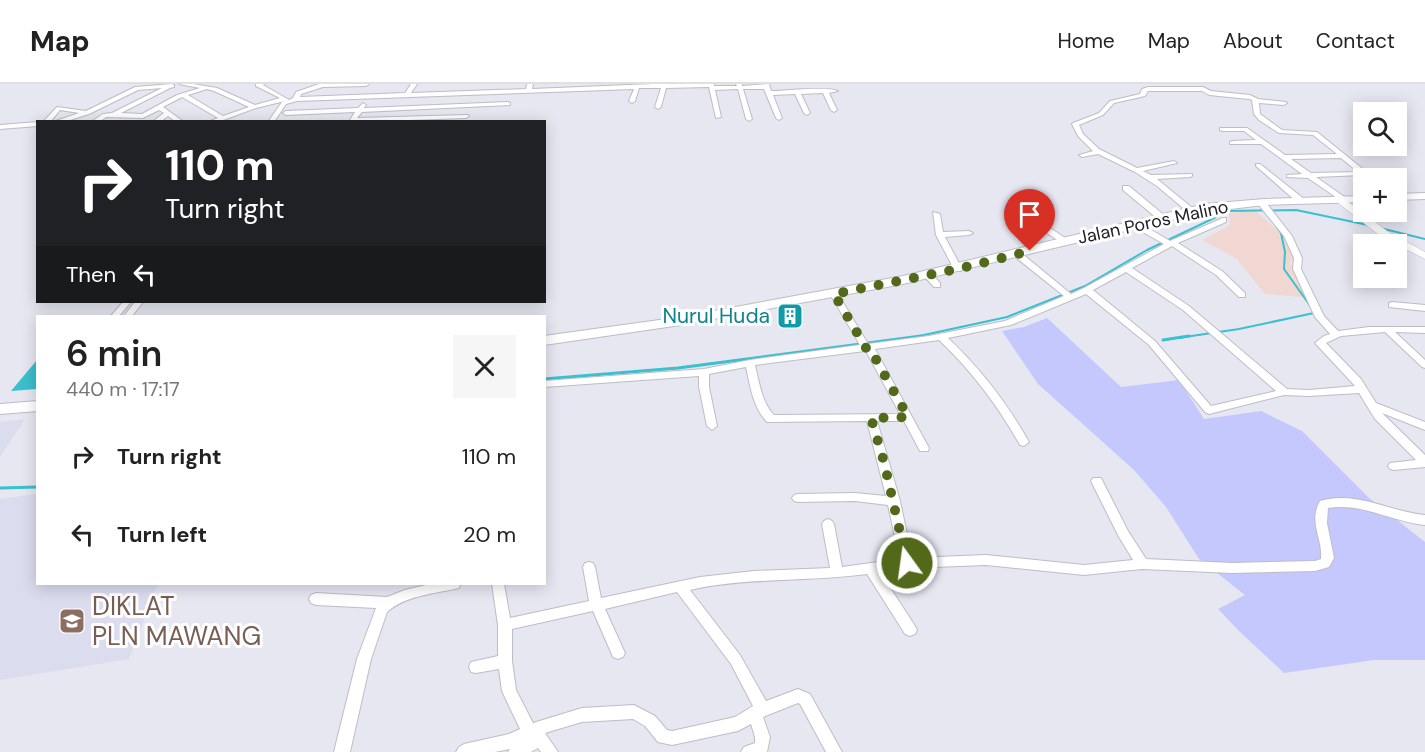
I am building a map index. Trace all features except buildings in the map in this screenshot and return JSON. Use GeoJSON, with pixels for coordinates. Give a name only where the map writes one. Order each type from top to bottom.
{"type":"FeatureCollection","features":[{"type":"Feature","properties":{"kind":"main road"},"geometry":{"type":"LineString","coordinates":[[1407,197],[1423,198]]}},
{"type":"Feature","properties":{"kind":"main road","name":"Jalan Poros Malino"},"geometry":{"type":"LineString","coordinates":[[546,341],[681,321],[834,294],[958,269],[1162,218],[1203,211],[1264,207],[1301,201],[1353,199]]}},
{"type":"Feature","properties":{"kind":"main road"},"geometry":{"type":"LineString","coordinates":[[0,408],[36,406]]}},
{"type":"Feature","properties":{"kind":"street"},"geometry":{"type":"LineString","coordinates":[[48,120],[58,108],[105,115],[143,116],[183,95],[223,84]]}},
{"type":"Feature","properties":{"kind":"street"},"geometry":{"type":"LineString","coordinates":[[257,84],[284,99]]}},
{"type":"Feature","properties":{"kind":"street"},"geometry":{"type":"LineString","coordinates":[[281,120],[298,93],[324,85],[366,84]]}},
{"type":"Feature","properties":{"kind":"street"},"geometry":{"type":"LineString","coordinates":[[407,95],[414,84]]}},
{"type":"Feature","properties":{"kind":"street"},"geometry":{"type":"LineString","coordinates":[[498,92],[501,84]]}},
{"type":"Feature","properties":{"kind":"street"},"geometry":{"type":"LineString","coordinates":[[113,115],[178,85]]}},
{"type":"Feature","properties":{"kind":"street"},"geometry":{"type":"LineString","coordinates":[[63,120],[87,113],[137,88],[178,85],[209,88],[255,107],[278,112]]}},
{"type":"Feature","properties":{"kind":"street"},"geometry":{"type":"LineString","coordinates":[[217,120],[284,99],[498,92],[529,87],[684,85],[739,86],[797,92],[835,91]]}},
{"type":"Feature","properties":{"kind":"street"},"geometry":{"type":"LineString","coordinates":[[658,107],[664,86]]}},
{"type":"Feature","properties":{"kind":"street"},"geometry":{"type":"LineString","coordinates":[[711,86],[718,117]]}},
{"type":"Feature","properties":{"kind":"street"},"geometry":{"type":"LineString","coordinates":[[739,86],[749,119]]}},
{"type":"Feature","properties":{"kind":"street"},"geometry":{"type":"LineString","coordinates":[[632,101],[637,87]]}},
{"type":"Feature","properties":{"kind":"street"},"geometry":{"type":"LineString","coordinates":[[546,384],[704,372],[750,363],[942,337],[1008,323],[1064,293],[1087,290],[1171,244],[1223,220],[1203,211],[1136,170],[1098,152],[1089,145],[1075,124],[1101,114],[1112,102],[1143,95],[1144,90],[1149,88],[1201,87],[1209,93],[1250,97],[1256,101],[1284,104]]}},
{"type":"Feature","properties":{"kind":"street"},"geometry":{"type":"LineString","coordinates":[[768,88],[779,118]]}},
{"type":"Feature","properties":{"kind":"street"},"geometry":{"type":"LineString","coordinates":[[825,91],[834,110]]}},
{"type":"Feature","properties":{"kind":"street"},"geometry":{"type":"LineString","coordinates":[[797,92],[807,113]]}},
{"type":"Feature","properties":{"kind":"street"},"geometry":{"type":"LineString","coordinates":[[183,95],[223,118]]}},
{"type":"Feature","properties":{"kind":"street"},"geometry":{"type":"LineString","coordinates":[[354,120],[367,97]]}},
{"type":"Feature","properties":{"kind":"street"},"geometry":{"type":"LineString","coordinates":[[272,120],[284,103],[294,99]]}},
{"type":"Feature","properties":{"kind":"street"},"geometry":{"type":"LineString","coordinates":[[1256,101],[1257,111],[1261,118],[1281,132],[1315,134],[1358,168]]}},
{"type":"Feature","properties":{"kind":"street"},"geometry":{"type":"LineString","coordinates":[[286,113],[508,104]]}},
{"type":"Feature","properties":{"kind":"street"},"geometry":{"type":"LineString","coordinates":[[159,107],[178,120]]}},
{"type":"Feature","properties":{"kind":"street"},"geometry":{"type":"LineString","coordinates":[[317,120],[322,111]]}},
{"type":"Feature","properties":{"kind":"street"},"geometry":{"type":"LineString","coordinates":[[158,120],[167,114]]}},
{"type":"Feature","properties":{"kind":"street"},"geometry":{"type":"LineString","coordinates":[[97,120],[105,115]]}},
{"type":"Feature","properties":{"kind":"street"},"geometry":{"type":"LineString","coordinates":[[376,120],[466,116]]}},
{"type":"Feature","properties":{"kind":"street"},"geometry":{"type":"LineString","coordinates":[[128,120],[133,117]]}},
{"type":"Feature","properties":{"kind":"street"},"geometry":{"type":"LineString","coordinates":[[0,127],[36,124]]}},
{"type":"Feature","properties":{"kind":"street"},"geometry":{"type":"LineString","coordinates":[[1222,129],[1245,129],[1371,225],[1423,254]]}},
{"type":"Feature","properties":{"kind":"street"},"geometry":{"type":"LineString","coordinates":[[1232,143],[1263,142]]}},
{"type":"Feature","properties":{"kind":"street"},"geometry":{"type":"LineString","coordinates":[[1082,155],[1098,152]]}},
{"type":"Feature","properties":{"kind":"street"},"geometry":{"type":"LineString","coordinates":[[1282,157],[1339,156]]}},
{"type":"Feature","properties":{"kind":"street"},"geometry":{"type":"LineString","coordinates":[[1136,170],[1174,163]]}},
{"type":"Feature","properties":{"kind":"street"},"geometry":{"type":"LineString","coordinates":[[1258,165],[1301,201]]}},
{"type":"Feature","properties":{"kind":"street"},"geometry":{"type":"LineString","coordinates":[[1289,176],[1353,174]]}},
{"type":"Feature","properties":{"kind":"street"},"geometry":{"type":"LineString","coordinates":[[1148,177],[1190,175]]}},
{"type":"Feature","properties":{"kind":"street"},"geometry":{"type":"LineString","coordinates":[[1125,189],[1162,218]]}},
{"type":"Feature","properties":{"kind":"street"},"geometry":{"type":"LineString","coordinates":[[1264,207],[1288,236],[1298,258],[1297,269],[1320,317],[1335,334]]}},
{"type":"Feature","properties":{"kind":"street"},"geometry":{"type":"LineString","coordinates":[[936,214],[940,235],[958,269]]}},
{"type":"Feature","properties":{"kind":"street"},"geometry":{"type":"LineString","coordinates":[[1031,219],[1067,242]]}},
{"type":"Feature","properties":{"kind":"street"},"geometry":{"type":"LineString","coordinates":[[1135,224],[1219,273],[1242,295]]}},
{"type":"Feature","properties":{"kind":"street"},"geometry":{"type":"LineString","coordinates":[[940,235],[969,233]]}},
{"type":"Feature","properties":{"kind":"street"},"geometry":{"type":"LineString","coordinates":[[1017,254],[1064,293]]}},
{"type":"Feature","properties":{"kind":"street"},"geometry":{"type":"LineString","coordinates":[[1126,268],[1186,308],[1284,392]]}},
{"type":"Feature","properties":{"kind":"street"},"geometry":{"type":"LineString","coordinates":[[928,275],[938,285]]}},
{"type":"Feature","properties":{"kind":"street"},"geometry":{"type":"LineString","coordinates":[[1087,290],[1152,343],[1209,410],[1284,392],[1309,393],[1362,389]]}},
{"type":"Feature","properties":{"kind":"street"},"geometry":{"type":"LineString","coordinates":[[834,294],[868,347],[924,448]]}},
{"type":"Feature","properties":{"kind":"street"},"geometry":{"type":"LineString","coordinates":[[115,315],[126,303]]}},
{"type":"Feature","properties":{"kind":"street"},"geometry":{"type":"LineString","coordinates":[[129,315],[138,303]]}},
{"type":"Feature","properties":{"kind":"street"},"geometry":{"type":"LineString","coordinates":[[1392,305],[1425,308]]}},
{"type":"Feature","properties":{"kind":"street"},"geometry":{"type":"LineString","coordinates":[[1425,330],[1335,334],[1320,343],[1362,389],[1395,434],[1425,463]]}},
{"type":"Feature","properties":{"kind":"street"},"geometry":{"type":"LineString","coordinates":[[1389,331],[1425,365]]}},
{"type":"Feature","properties":{"kind":"street"},"geometry":{"type":"LineString","coordinates":[[942,337],[972,365],[1007,411],[1024,442]]}},
{"type":"Feature","properties":{"kind":"street"},"geometry":{"type":"LineString","coordinates":[[750,363],[763,409],[766,416],[771,419],[908,417]]}},
{"type":"Feature","properties":{"kind":"street"},"geometry":{"type":"LineString","coordinates":[[704,372],[704,387],[712,426]]}},
{"type":"Feature","properties":{"kind":"street"},"geometry":{"type":"LineString","coordinates":[[1372,405],[1425,426]]}},
{"type":"Feature","properties":{"kind":"street"},"geometry":{"type":"LineString","coordinates":[[871,418],[894,501],[907,563]]}},
{"type":"Feature","properties":{"kind":"street"},"geometry":{"type":"LineString","coordinates":[[1394,466],[1425,463]]}},
{"type":"Feature","properties":{"kind":"street"},"geometry":{"type":"LineString","coordinates":[[1097,481],[1123,534],[1142,564]]}},
{"type":"Feature","properties":{"kind":"street"},"geometry":{"type":"LineString","coordinates":[[798,498],[855,497],[894,501]]}},
{"type":"Feature","properties":{"kind":"street"},"geometry":{"type":"LineString","coordinates":[[506,625],[680,586],[754,576],[837,573],[907,563],[986,560],[1084,570],[1142,564],[1232,568],[1325,563],[1328,558],[1327,546],[1320,510],[1324,504],[1345,502],[1411,519],[1425,520]]}},
{"type":"Feature","properties":{"kind":"street"},"geometry":{"type":"LineString","coordinates":[[828,525],[837,573]]}},
{"type":"Feature","properties":{"kind":"street"},"geometry":{"type":"LineString","coordinates":[[589,567],[596,604],[618,652]]}},
{"type":"Feature","properties":{"kind":"street"},"geometry":{"type":"LineString","coordinates":[[872,569],[910,630]]}},
{"type":"Feature","properties":{"kind":"street"},"geometry":{"type":"LineString","coordinates":[[316,599],[387,603],[450,585]]}},
{"type":"Feature","properties":{"kind":"street"},"geometry":{"type":"LineString","coordinates":[[498,585],[506,625],[505,661],[509,691],[535,736],[550,752]]}},
{"type":"Feature","properties":{"kind":"street"},"geometry":{"type":"LineString","coordinates":[[680,586],[736,660],[755,691],[764,740],[760,750],[749,752]]}},
{"type":"Feature","properties":{"kind":"street"},"geometry":{"type":"LineString","coordinates":[[342,752],[371,635],[387,603]]}},
{"type":"Feature","properties":{"kind":"street"},"geometry":{"type":"LineString","coordinates":[[476,667],[505,661]]}},
{"type":"Feature","properties":{"kind":"street"},"geometry":{"type":"LineString","coordinates":[[516,752],[543,726],[582,715],[634,712],[650,721],[663,737],[672,738],[721,729],[798,696],[805,699],[834,752]]}},
{"type":"Feature","properties":{"kind":"street"},"geometry":{"type":"LineString","coordinates":[[464,752],[535,736]]}},
{"type":"Feature","properties":{"kind":"shaded area"},"geometry":{"type":"Polygon","coordinates":[[[1255,211],[1287,238],[1296,260],[1289,262],[1316,298],[1265,294],[1237,259],[1202,240],[1230,225],[1229,213],[1255,211]]]}},
{"type":"Feature","properties":{"kind":"shaded area"},"geometry":{"type":"Polygon","coordinates":[[[1047,318],[1121,387],[1179,380],[1204,419],[1261,411],[1302,431],[1369,498],[1425,542],[1425,660],[1374,660],[1284,673],[1218,609],[1245,595],[1199,559],[1166,507],[1134,470],[1038,384],[1002,331],[1024,327],[1047,318]]]}},
{"type":"Feature","properties":{"kind":"shaded area"},"geometry":{"type":"Polygon","coordinates":[[[36,361],[36,389],[11,391],[36,361]]]}},
{"type":"Feature","properties":{"kind":"shaded area"},"geometry":{"type":"Polygon","coordinates":[[[25,419],[0,457],[0,422],[25,419]]]}},
{"type":"Feature","properties":{"kind":"shaded area","name":"DIKLAT PLN MAWANG"},"geometry":{"type":"Polygon","coordinates":[[[36,494],[36,585],[158,585],[129,659],[0,680],[0,499],[36,494]]]}},
{"type":"Feature","properties":{"kind":"waterway"},"geometry":{"type":"LineString","coordinates":[[917,337],[1007,317],[1085,286],[1147,250],[1229,211],[1296,210],[1368,225]]}},
{"type":"Feature","properties":{"kind":"waterway"},"geometry":{"type":"LineString","coordinates":[[1274,223],[1281,233],[1285,252],[1284,269],[1311,307]]}},
{"type":"Feature","properties":{"kind":"waterway"},"geometry":{"type":"LineString","coordinates":[[1380,228],[1425,239]]}},
{"type":"Feature","properties":{"kind":"waterway"},"geometry":{"type":"LineString","coordinates":[[1178,338],[1239,329],[1314,313]]}},
{"type":"Feature","properties":{"kind":"waterway"},"geometry":{"type":"LineString","coordinates":[[917,337],[921,336]]}},
{"type":"Feature","properties":{"kind":"waterway"},"geometry":{"type":"LineString","coordinates":[[1163,340],[1189,336]]}},
{"type":"Feature","properties":{"kind":"waterway"},"geometry":{"type":"LineString","coordinates":[[546,379],[678,368],[917,337]]}},
{"type":"Feature","properties":{"kind":"waterway"},"geometry":{"type":"LineString","coordinates":[[910,338],[917,337]]}},
{"type":"Feature","properties":{"kind":"waterway"},"geometry":{"type":"LineString","coordinates":[[0,488],[36,487]]}},
{"type":"Feature","properties":{"kind":"place","name":"Nurul Huda"},"geometry":{"type":"Point","coordinates":[790,316]}},
{"type":"Feature","properties":{"kind":"place","name":"DIKLAT PLN MAWANG"},"geometry":{"type":"Point","coordinates":[72,621]}},
{"type":"Feature","properties":{"kind":"route"},"geometry":{"type":"LineString","coordinates":[[907,563],[894,501],[871,418],[908,417],[869,347],[866,348],[834,294],[958,269],[1030,251]]}}]}
